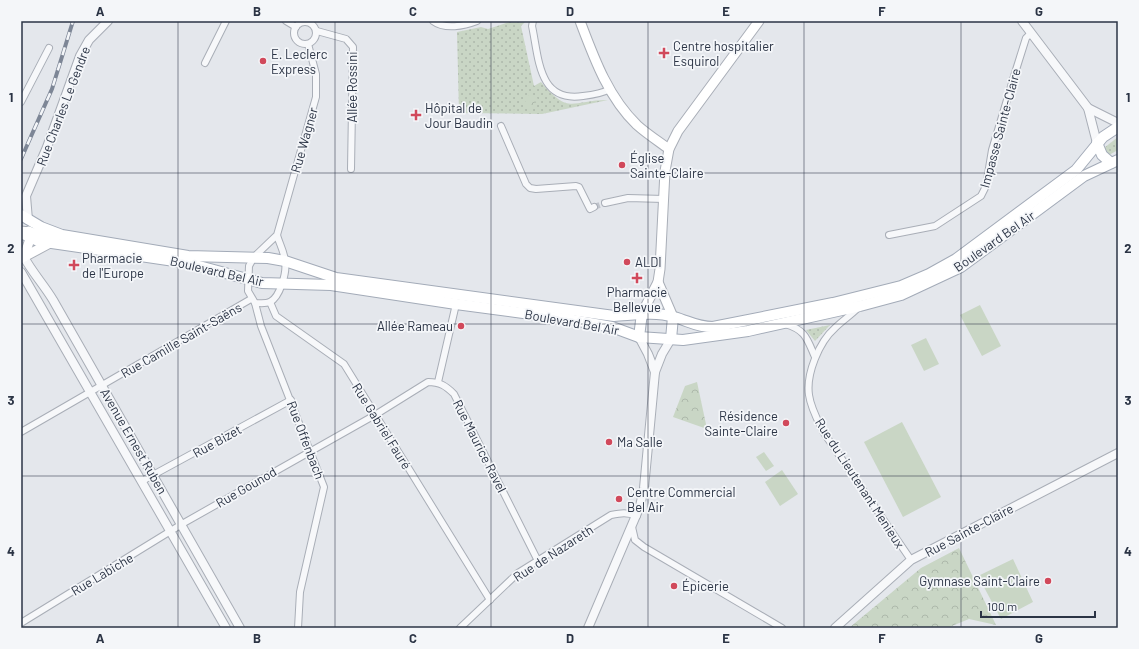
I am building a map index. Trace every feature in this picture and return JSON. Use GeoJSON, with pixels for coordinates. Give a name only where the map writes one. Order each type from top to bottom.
{"type":"FeatureCollection","features":[{"type":"Feature","properties":{"kind":"main road"},"geometry":{"type":"LineString","coordinates":[[580,21],[597,64],[622,108],[638,125],[669,149]]}},
{"type":"Feature","properties":{"kind":"main road"},"geometry":{"type":"LineString","coordinates":[[639,337],[642,313],[658,282],[669,149],[678,131],[759,21]]}},
{"type":"Feature","properties":{"kind":"main road","name":"Boulevard Bel Air"},"geometry":{"type":"LineString","coordinates":[[24,214],[62,235],[188,256],[254,257],[286,261],[336,278],[614,316],[642,313],[673,317],[699,327],[713,327],[833,303],[901,286],[929,274],[956,259],[1076,170],[1097,143],[1118,127]]}},
{"type":"Feature","properties":{"kind":"main road"},"geometry":{"type":"LineString","coordinates":[[1097,143],[1102,155],[1116,163]]}},
{"type":"Feature","properties":{"kind":"main road","name":"Boulevard Bel Air"},"geometry":{"type":"LineString","coordinates":[[25,233],[50,243],[188,263],[262,283],[284,278],[567,319],[612,327],[639,337],[671,339],[700,338],[748,331],[860,306],[901,295],[961,267],[1084,176],[1116,163]]}},
{"type":"Feature","properties":{"kind":"main road"},"geometry":{"type":"LineString","coordinates":[[23,258],[25,233],[24,214]]}},
{"type":"Feature","properties":{"kind":"main road"},"geometry":{"type":"LineString","coordinates":[[25,233],[62,235]]}},
{"type":"Feature","properties":{"kind":"main road"},"geometry":{"type":"LineString","coordinates":[[23,258],[50,243]]}},
{"type":"Feature","properties":{"kind":"main road"},"geometry":{"type":"LineString","coordinates":[[658,282],[673,317],[671,339]]}},
{"type":"Feature","properties":{"kind":"street","name":"Rue Charles Le Gendre"},"geometry":{"type":"LineString","coordinates":[[24,214],[23,197],[47,147],[82,52],[94,34],[108,21]]}},
{"type":"Feature","properties":{"kind":"street"},"geometry":{"type":"LineString","coordinates":[[205,63],[226,21]]}},
{"type":"Feature","properties":{"kind":"street"},"geometry":{"type":"LineString","coordinates":[[286,21],[296,27]]}},
{"type":"Feature","properties":{"kind":"street"},"geometry":{"type":"LineString","coordinates":[[433,21],[437,24],[453,26],[477,21]]}},
{"type":"Feature","properties":{"kind":"street"},"geometry":{"type":"LineString","coordinates":[[532,21],[543,79],[549,87],[556,93],[571,98],[595,95],[610,89]]}},
{"type":"Feature","properties":{"kind":"street"},"geometry":{"type":"LineString","coordinates":[[1022,21],[1088,108],[1097,143]]}},
{"type":"Feature","properties":{"kind":"street"},"geometry":{"type":"LineString","coordinates":[[302,22],[310,22],[317,31],[314,41],[308,44],[300,43],[295,38],[296,27],[302,22]]}},
{"type":"Feature","properties":{"kind":"street","name":"Allée Rossini"},"geometry":{"type":"LineString","coordinates":[[317,31],[346,39],[353,47],[351,169]]}},
{"type":"Feature","properties":{"kind":"street","name":"Impasse Sainte-Claire"},"geometry":{"type":"LineString","coordinates":[[889,235],[935,226],[978,199],[984,192],[1000,122],[1026,38],[1031,33]]}},
{"type":"Feature","properties":{"kind":"street","name":"Rue Wagner"},"geometry":{"type":"LineString","coordinates":[[249,266],[254,257],[276,235],[316,97],[316,74],[308,44]]}},
{"type":"Feature","properties":{"kind":"street"},"geometry":{"type":"LineString","coordinates":[[21,102],[49,48]]}},
{"type":"Feature","properties":{"kind":"street"},"geometry":{"type":"LineString","coordinates":[[1088,108],[1118,123]]}},
{"type":"Feature","properties":{"kind":"street"},"geometry":{"type":"LineString","coordinates":[[501,126],[526,184],[530,188],[536,189],[576,186],[579,187],[590,209],[594,207]]}},
{"type":"Feature","properties":{"kind":"street"},"geometry":{"type":"LineString","coordinates":[[605,203],[628,198],[664,199]]}},
{"type":"Feature","properties":{"kind":"street"},"geometry":{"type":"LineString","coordinates":[[253,301],[262,304],[270,302],[274,299],[284,278],[286,261],[276,235]]}},
{"type":"Feature","properties":{"kind":"street","name":"Avenue Ernest Ruben"},"geometry":{"type":"LineString","coordinates":[[23,258],[50,295],[240,628]]}},
{"type":"Feature","properties":{"kind":"street","name":"Rue Camille Saint-Saëns"},"geometry":{"type":"LineString","coordinates":[[21,432],[253,301],[248,291],[247,279],[249,266]]}},
{"type":"Feature","properties":{"kind":"street","name":"Avenue Ernest Ruben"},"geometry":{"type":"LineString","coordinates":[[21,272],[226,628]]}},
{"type":"Feature","properties":{"kind":"street","name":"Rue Offenbach"},"geometry":{"type":"LineString","coordinates":[[253,301],[261,326],[324,487],[300,592],[298,628]]}},
{"type":"Feature","properties":{"kind":"street","name":"Rue Gabriel Fauré"},"geometry":{"type":"LineString","coordinates":[[270,302],[276,316],[344,364],[490,600]]}},
{"type":"Feature","properties":{"kind":"street"},"geometry":{"type":"LineString","coordinates":[[310,452],[375,415],[428,382],[438,382],[456,304]]}},
{"type":"Feature","properties":{"kind":"street","name":"Rue du Lieutenant Menieux"},"geometry":{"type":"LineString","coordinates":[[860,306],[834,328],[821,345],[815,357],[808,394],[816,416],[832,444],[911,560]]}},
{"type":"Feature","properties":{"kind":"street"},"geometry":{"type":"LineString","coordinates":[[782,323],[800,330],[806,336],[815,357]]}},
{"type":"Feature","properties":{"kind":"street"},"geometry":{"type":"LineString","coordinates":[[639,337],[655,372]]}},
{"type":"Feature","properties":{"kind":"street"},"geometry":{"type":"LineString","coordinates":[[588,628],[637,516],[644,488],[655,372],[662,354],[671,339]]}},
{"type":"Feature","properties":{"kind":"street","name":"Rue Maurice Ravel"},"geometry":{"type":"LineString","coordinates":[[438,382],[447,387],[454,394],[538,561]]}},
{"type":"Feature","properties":{"kind":"street","name":"Rue Bizet"},"geometry":{"type":"LineString","coordinates":[[142,482],[291,400]]}},
{"type":"Feature","properties":{"kind":"street","name":"Rue Gounod"},"geometry":{"type":"LineString","coordinates":[[182,524],[310,452]]}},
{"type":"Feature","properties":{"kind":"street","name":"Rue Sainte-Claire"},"geometry":{"type":"LineString","coordinates":[[836,628],[911,560],[1118,453]]}},
{"type":"Feature","properties":{"kind":"street","name":"Rue de Nazareth"},"geometry":{"type":"LineString","coordinates":[[460,628],[518,573],[611,515],[621,512],[630,513],[637,516]]}},
{"type":"Feature","properties":{"kind":"street","name":"Rue Labiche"},"geometry":{"type":"LineString","coordinates":[[21,623],[182,524]]}},
{"type":"Feature","properties":{"kind":"street"},"geometry":{"type":"LineString","coordinates":[[632,527],[635,540],[644,547],[782,628]]}},
{"type":"Feature","properties":{"kind":"green space"},"geometry":{"type":"Polygon","coordinates":[[[512,21],[526,21],[521,26],[534,86],[541,82],[551,93],[565,103],[571,104],[608,100],[542,114],[459,113],[457,32],[481,27],[488,29],[512,21]]]}},
{"type":"Feature","properties":{"kind":"green space"},"geometry":{"type":"Polygon","coordinates":[[[530,93],[538,99],[532,109],[524,104],[530,93]]]}},
{"type":"Feature","properties":{"kind":"green space"},"geometry":{"type":"Polygon","coordinates":[[[1118,137],[1118,150],[1109,155],[1104,148],[1118,137]]]}},
{"type":"Feature","properties":{"kind":"green space"},"geometry":{"type":"Polygon","coordinates":[[[980,305],[1001,346],[982,356],[960,315],[980,305]]]}},
{"type":"Feature","properties":{"kind":"green space"},"geometry":{"type":"Polygon","coordinates":[[[830,325],[815,341],[806,330],[830,325]]]}},
{"type":"Feature","properties":{"kind":"green space"},"geometry":{"type":"Polygon","coordinates":[[[926,338],[939,364],[924,371],[911,345],[926,338]]]}},
{"type":"Feature","properties":{"kind":"green space"},"geometry":{"type":"Polygon","coordinates":[[[697,382],[707,429],[673,417],[685,386],[697,382]]]}},
{"type":"Feature","properties":{"kind":"green space"},"geometry":{"type":"Polygon","coordinates":[[[902,422],[941,497],[903,517],[864,442],[902,422]]]}},
{"type":"Feature","properties":{"kind":"green space"},"geometry":{"type":"Polygon","coordinates":[[[764,452],[774,466],[766,471],[756,457],[764,452]]]}},
{"type":"Feature","properties":{"kind":"green space"},"geometry":{"type":"Polygon","coordinates":[[[782,470],[798,494],[780,506],[765,482],[782,470]]]}},
{"type":"Feature","properties":{"kind":"green space"},"geometry":{"type":"Polygon","coordinates":[[[959,548],[996,625],[969,619],[947,628],[849,628],[921,568],[959,548]]]}},
{"type":"Feature","properties":{"kind":"green space"},"geometry":{"type":"Polygon","coordinates":[[[1013,559],[1033,602],[1001,619],[978,576],[1013,559]]]}},
{"type":"Feature","properties":{"kind":"tunnel"},"geometry":{"type":"LineString","coordinates":[[594,207],[605,203]]}},
{"type":"Feature","properties":{"kind":"railway"},"geometry":{"type":"LineString","coordinates":[[21,159],[52,89],[73,21]]}},
{"type":"Feature","properties":{"kind":"place","name":"Centre hospitalier Esquirol"},"geometry":{"type":"Point","coordinates":[664,53]}},
{"type":"Feature","properties":{"kind":"place","name":"E. Leclerc Express"},"geometry":{"type":"Point","coordinates":[263,61]}},
{"type":"Feature","properties":{"kind":"place","name":"Hôpital de Jour Baudin"},"geometry":{"type":"Point","coordinates":[416,115]}},
{"type":"Feature","properties":{"kind":"place","name":"Église Sainte-Claire"},"geometry":{"type":"Point","coordinates":[622,165]}},
{"type":"Feature","properties":{"kind":"place","name":"ALDI"},"geometry":{"type":"Point","coordinates":[627,262]}},
{"type":"Feature","properties":{"kind":"place","name":"Pharmacie de l'Europe"},"geometry":{"type":"Point","coordinates":[74,265]}},
{"type":"Feature","properties":{"kind":"place","name":"Pharmacie Bellevue"},"geometry":{"type":"Point","coordinates":[637,278]}},
{"type":"Feature","properties":{"kind":"place","name":"Allée Rameau"},"geometry":{"type":"Point","coordinates":[461,326]}},
{"type":"Feature","properties":{"kind":"place","name":"Résidence Sainte-Claire"},"geometry":{"type":"Point","coordinates":[786,423]}},
{"type":"Feature","properties":{"kind":"place","name":"Ma Salle"},"geometry":{"type":"Point","coordinates":[609,442]}},
{"type":"Feature","properties":{"kind":"place","name":"Centre Commercial Bel Air"},"geometry":{"type":"Point","coordinates":[619,499]}},
{"type":"Feature","properties":{"kind":"place","name":"Gymnase Saint-Claire"},"geometry":{"type":"Point","coordinates":[1048,581]}},
{"type":"Feature","properties":{"kind":"place","name":"Épicerie"},"geometry":{"type":"Point","coordinates":[674,586]}}]}
